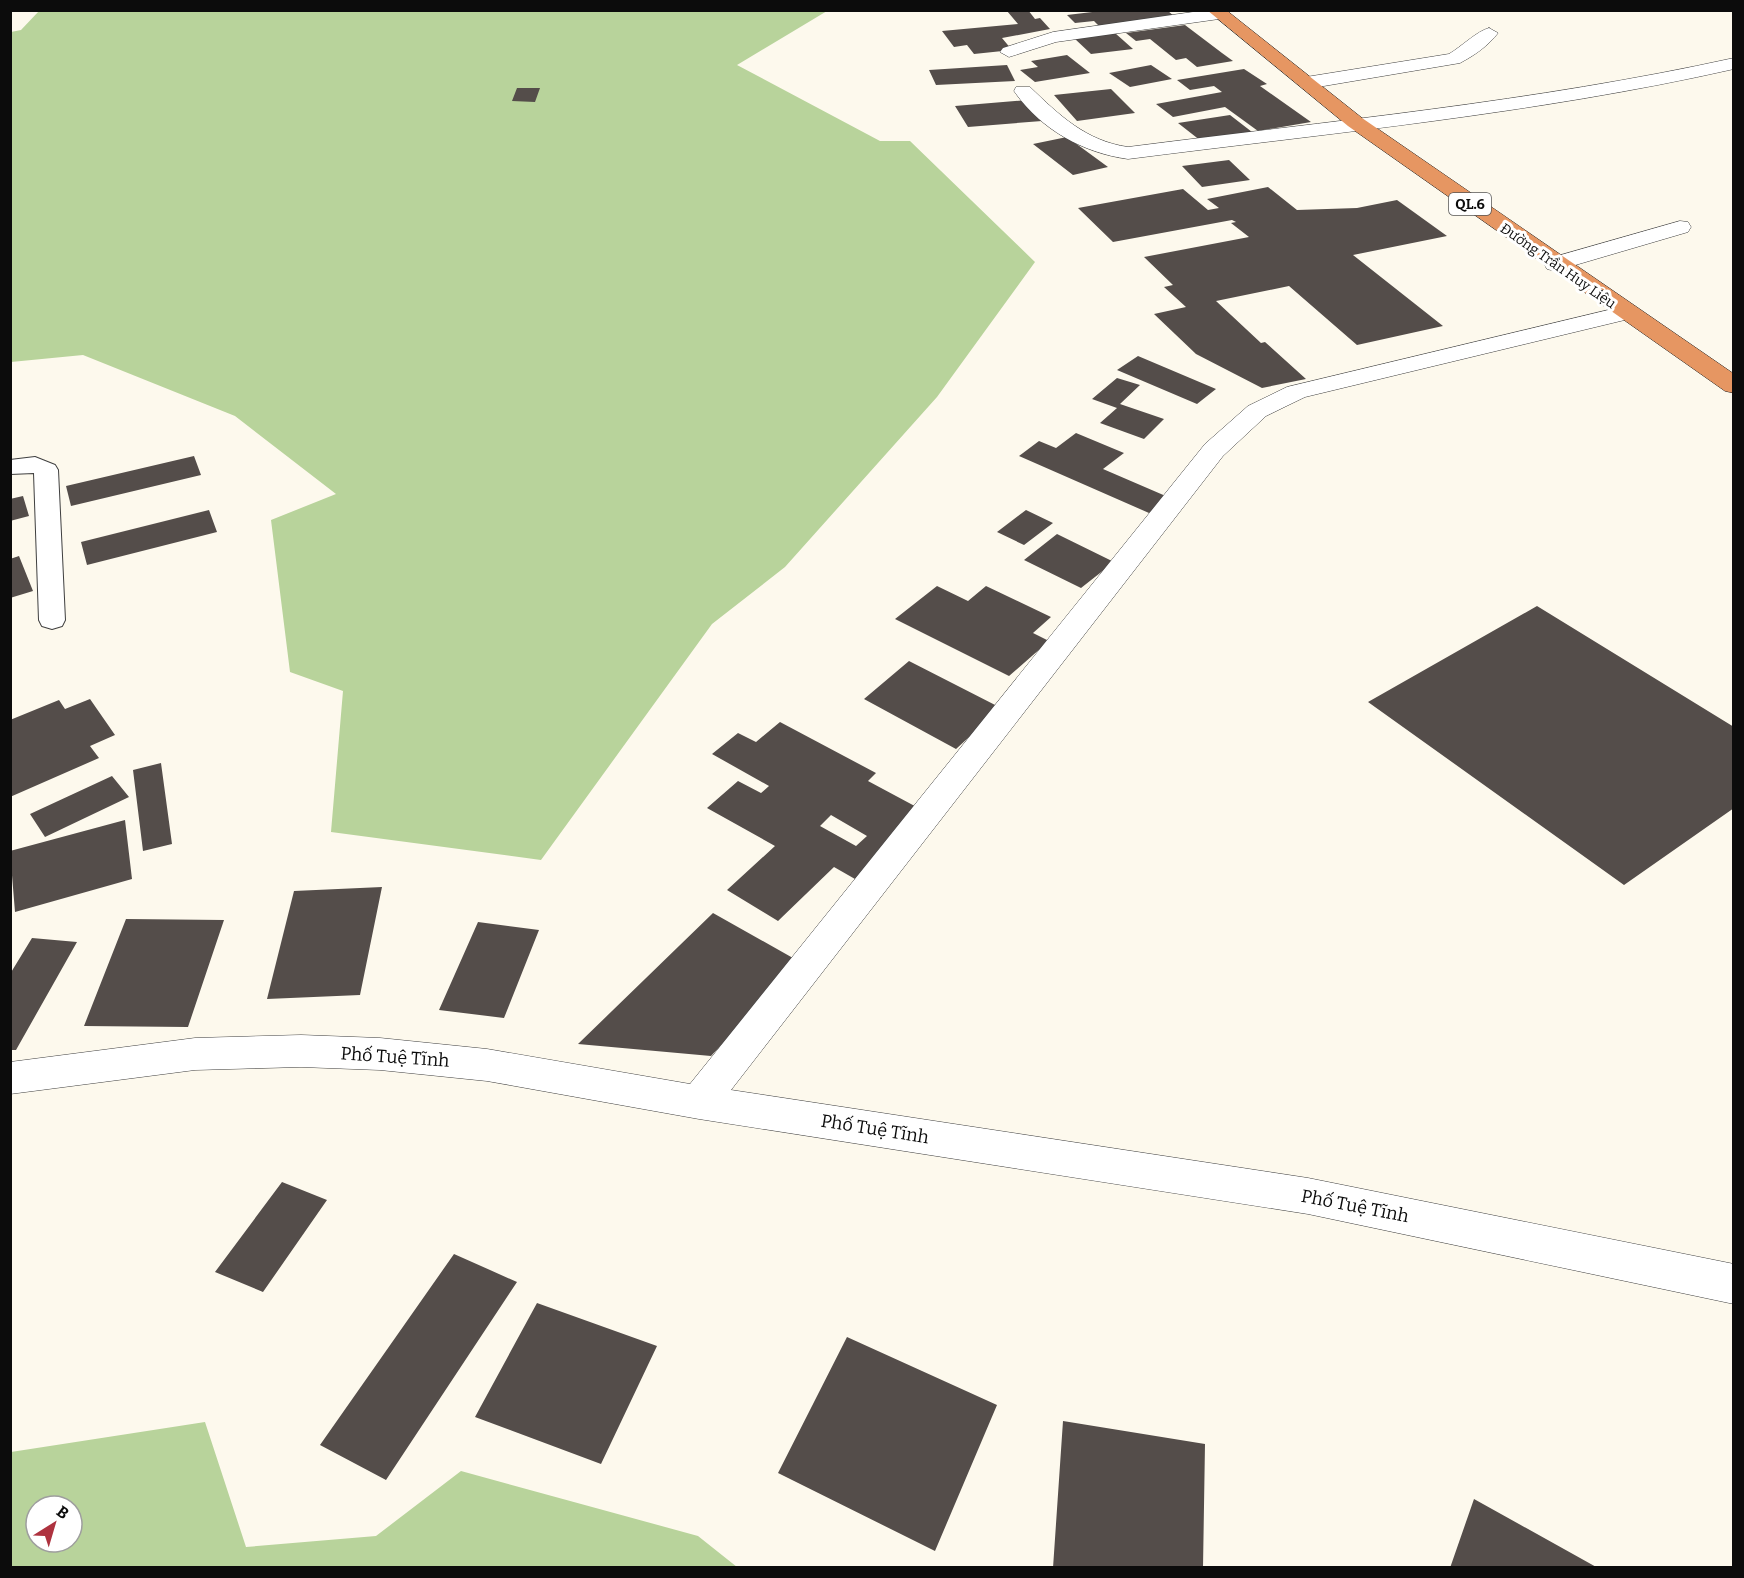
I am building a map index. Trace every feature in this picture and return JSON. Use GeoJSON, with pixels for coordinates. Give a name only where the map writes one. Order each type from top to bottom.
{"type":"FeatureCollection","features":[{"type":"Feature","properties":{"kind":"highway","name":"Đường Trần Huy Liệu"},"geometry":{"type":"LineString","coordinates":[[1217,12],[1355,122],[1624,313],[1734,386]]}},
{"type":"Feature","properties":{"kind":"street"},"geometry":{"type":"LineString","coordinates":[[1009,52],[1053,37],[1217,12]]}},
{"type":"Feature","properties":{"kind":"street"},"geometry":{"type":"LineString","coordinates":[[1306,83],[1454,59],[1472,49],[1489,33]]}},
{"type":"Feature","properties":{"kind":"street"},"geometry":{"type":"LineString","coordinates":[[1023,91],[1063,128],[1089,146],[1106,152],[1128,153],[1602,91],[1734,63]]}},
{"type":"Feature","properties":{"kind":"street"},"geometry":{"type":"LineString","coordinates":[[1555,264],[1680,227]]}},
{"type":"Feature","properties":{"kind":"street"},"geometry":{"type":"LineString","coordinates":[[699,1102],[1214,450],[1257,411],[1296,392],[1624,313]]}},
{"type":"Feature","properties":{"kind":"street","name":"Phố Tuệ Tĩnh"},"geometry":{"type":"LineString","coordinates":[[10,1078],[195,1054],[301,1051],[380,1054],[487,1065],[699,1102],[1308,1196],[1734,1284]]}},
{"type":"Feature","properties":{"kind":"lane"},"geometry":{"type":"LineString","coordinates":[[10,467],[35,464],[46,470],[52,620]]}},
{"type":"Feature","properties":{"kind":"green space"},"geometry":{"type":"Polygon","coordinates":[[[39,11],[827,11],[737,65],[880,141],[910,141],[1035,262],[937,397],[785,567],[712,624],[541,860],[331,832],[343,691],[290,672],[271,520],[336,494],[235,416],[83,355],[11,362],[11,32],[21,30],[39,11]]]}},
{"type":"Feature","properties":{"kind":"green space"},"geometry":{"type":"Polygon","coordinates":[[[205,1422],[246,1547],[376,1536],[461,1471],[698,1536],[737,1567],[11,1567],[11,1452],[205,1422]]]}},
{"type":"Feature","properties":{"kind":"building"},"geometry":{"type":"Polygon","coordinates":[[[1028,10],[1035,19],[1040,18],[1050,29],[1002,38],[1012,50],[974,54],[967,45],[954,47],[942,31],[1018,24],[1007,11],[1028,10]]]}},
{"type":"Feature","properties":{"kind":"building"},"geometry":{"type":"Polygon","coordinates":[[[1109,10],[1167,10],[1177,19],[1101,28],[1094,21],[1075,23],[1067,15],[1109,10]]]}},
{"type":"Feature","properties":{"kind":"building"},"geometry":{"type":"Polygon","coordinates":[[[1185,25],[1233,61],[1197,67],[1186,58],[1176,60],[1150,39],[1136,41],[1126,33],[1185,25]]]}},
{"type":"Feature","properties":{"kind":"building"},"geometry":{"type":"Polygon","coordinates":[[[1115,33],[1133,49],[1091,54],[1074,38],[1115,33]]]}},
{"type":"Feature","properties":{"kind":"building"},"geometry":{"type":"Polygon","coordinates":[[[1067,55],[1090,73],[1035,82],[1020,70],[1038,67],[1031,61],[1067,55]]]}},
{"type":"Feature","properties":{"kind":"building"},"geometry":{"type":"Polygon","coordinates":[[[1007,65],[1015,81],[936,85],[929,70],[1007,65]]]}},
{"type":"Feature","properties":{"kind":"building"},"geometry":{"type":"Polygon","coordinates":[[[1151,65],[1172,79],[1130,87],[1109,73],[1151,65]]]}},
{"type":"Feature","properties":{"kind":"building"},"geometry":{"type":"Polygon","coordinates":[[[1244,69],[1267,84],[1260,86],[1311,122],[1258,131],[1225,107],[1173,117],[1156,104],[1222,92],[1214,86],[1190,90],[1177,80],[1244,69]]]}},
{"type":"Feature","properties":{"kind":"building"},"geometry":{"type":"Polygon","coordinates":[[[517,88],[540,88],[535,102],[512,101],[517,88]]]}},
{"type":"Feature","properties":{"kind":"building"},"geometry":{"type":"Polygon","coordinates":[[[1111,89],[1135,113],[1077,121],[1054,95],[1111,89]]]}},
{"type":"Feature","properties":{"kind":"building"},"geometry":{"type":"Polygon","coordinates":[[[1028,100],[1042,121],[968,127],[955,106],[1028,100]]]}},
{"type":"Feature","properties":{"kind":"building"},"geometry":{"type":"Polygon","coordinates":[[[1230,115],[1252,132],[1201,141],[1178,123],[1230,115]]]}},
{"type":"Feature","properties":{"kind":"building"},"geometry":{"type":"Polygon","coordinates":[[[1067,137],[1108,167],[1073,175],[1033,144],[1067,137]]]}},
{"type":"Feature","properties":{"kind":"building"},"geometry":{"type":"Polygon","coordinates":[[[1229,160],[1250,180],[1202,187],[1182,166],[1229,160]]]}},
{"type":"Feature","properties":{"kind":"building"},"geometry":{"type":"Polygon","coordinates":[[[1268,187],[1297,210],[1357,208],[1397,200],[1447,236],[1353,255],[1443,326],[1357,345],[1289,286],[1216,301],[1261,343],[1265,342],[1306,379],[1262,388],[1196,354],[1154,314],[1186,307],[1164,287],[1173,285],[1144,257],[1249,237],[1231,223],[1236,222],[1232,220],[1113,242],[1078,208],[1183,189],[1208,210],[1219,208],[1207,199],[1268,187]]]}},
{"type":"Feature","properties":{"kind":"building"},"geometry":{"type":"Polygon","coordinates":[[[1138,356],[1216,389],[1197,404],[1117,370],[1138,356]]]}},
{"type":"Feature","properties":{"kind":"building"},"geometry":{"type":"Polygon","coordinates":[[[1117,378],[1140,385],[1120,404],[1164,419],[1144,439],[1100,423],[1117,408],[1092,399],[1117,378]]]}},
{"type":"Feature","properties":{"kind":"building"},"geometry":{"type":"Polygon","coordinates":[[[1076,433],[1124,453],[1103,469],[1168,497],[1149,513],[1019,456],[1039,441],[1056,448],[1076,433]]]}},
{"type":"Feature","properties":{"kind":"building"},"geometry":{"type":"Polygon","coordinates":[[[194,456],[201,475],[71,506],[66,486],[194,456]]]}},
{"type":"Feature","properties":{"kind":"building"},"geometry":{"type":"Polygon","coordinates":[[[23,496],[29,516],[10,521],[10,499],[23,496]]]}},
{"type":"Feature","properties":{"kind":"building"},"geometry":{"type":"Polygon","coordinates":[[[209,510],[217,532],[87,565],[81,542],[209,510]]]}},
{"type":"Feature","properties":{"kind":"building"},"geometry":{"type":"Polygon","coordinates":[[[1026,510],[1053,523],[1024,545],[997,532],[1026,510]]]}},
{"type":"Feature","properties":{"kind":"building"},"geometry":{"type":"Polygon","coordinates":[[[1057,534],[1114,562],[1081,588],[1024,560],[1057,534]]]}},
{"type":"Feature","properties":{"kind":"building"},"geometry":{"type":"Polygon","coordinates":[[[19,556],[33,591],[10,598],[10,559],[19,556]]]}},
{"type":"Feature","properties":{"kind":"building"},"geometry":{"type":"Polygon","coordinates":[[[937,586],[968,601],[986,586],[1051,617],[1033,633],[1049,641],[1009,676],[895,619],[937,586]]]}},
{"type":"Feature","properties":{"kind":"building"},"geometry":{"type":"Polygon","coordinates":[[[1537,606],[1734,727],[1734,808],[1624,885],[1368,702],[1537,606]]]}},
{"type":"Feature","properties":{"kind":"building"},"geometry":{"type":"Polygon","coordinates":[[[909,661],[1001,708],[956,749],[864,699],[909,661]]]}},
{"type":"Feature","properties":{"kind":"building"},"geometry":{"type":"Polygon","coordinates":[[[90,699],[115,735],[90,746],[99,758],[10,797],[10,720],[59,700],[65,709],[90,699]]]}},
{"type":"Feature","properties":{"kind":"building"},"geometry":{"type":"Polygon","coordinates":[[[780,722],[876,773],[868,781],[924,811],[855,879],[834,867],[778,921],[727,890],[775,846],[707,808],[738,781],[761,793],[769,786],[712,754],[738,733],[756,742],[780,722]],[[831,815],[820,826],[856,846],[867,836],[831,815]]]}},
{"type":"Feature","properties":{"kind":"building"},"geometry":{"type":"Polygon","coordinates":[[[161,763],[172,844],[143,851],[133,770],[161,763]]]}},
{"type":"Feature","properties":{"kind":"building"},"geometry":{"type":"Polygon","coordinates":[[[112,776],[129,797],[45,837],[30,814],[112,776]]]}},
{"type":"Feature","properties":{"kind":"building"},"geometry":{"type":"Polygon","coordinates":[[[125,820],[132,879],[15,912],[10,851],[125,820]]]}},
{"type":"Feature","properties":{"kind":"building"},"geometry":{"type":"Polygon","coordinates":[[[382,887],[360,995],[267,999],[294,891],[382,887]]]}},
{"type":"Feature","properties":{"kind":"building"},"geometry":{"type":"Polygon","coordinates":[[[713,913],[800,962],[711,1056],[578,1044],[713,913]]]}},
{"type":"Feature","properties":{"kind":"building"},"geometry":{"type":"Polygon","coordinates":[[[126,919],[224,920],[188,1027],[84,1026],[126,919]]]}},
{"type":"Feature","properties":{"kind":"building"},"geometry":{"type":"Polygon","coordinates":[[[478,922],[539,930],[504,1018],[439,1010],[478,922]]]}},
{"type":"Feature","properties":{"kind":"building"},"geometry":{"type":"Polygon","coordinates":[[[32,938],[77,942],[16,1050],[10,1050],[10,974],[32,938]]]}},
{"type":"Feature","properties":{"kind":"building"},"geometry":{"type":"Polygon","coordinates":[[[282,1182],[327,1200],[263,1292],[215,1272],[282,1182]]]}},
{"type":"Feature","properties":{"kind":"building"},"geometry":{"type":"Polygon","coordinates":[[[454,1254],[517,1282],[386,1480],[320,1445],[454,1254]]]}},
{"type":"Feature","properties":{"kind":"building"},"geometry":{"type":"Polygon","coordinates":[[[537,1303],[657,1346],[601,1464],[475,1417],[537,1303]]]}},
{"type":"Feature","properties":{"kind":"building"},"geometry":{"type":"Polygon","coordinates":[[[847,1337],[997,1405],[935,1551],[778,1473],[847,1337]]]}},
{"type":"Feature","properties":{"kind":"building"},"geometry":{"type":"Polygon","coordinates":[[[1063,1421],[1205,1444],[1203,1568],[1053,1568],[1063,1421]]]}},
{"type":"Feature","properties":{"kind":"building"},"geometry":{"type":"Polygon","coordinates":[[[1474,1499],[1598,1568],[1450,1568],[1474,1499]]]}}]}
